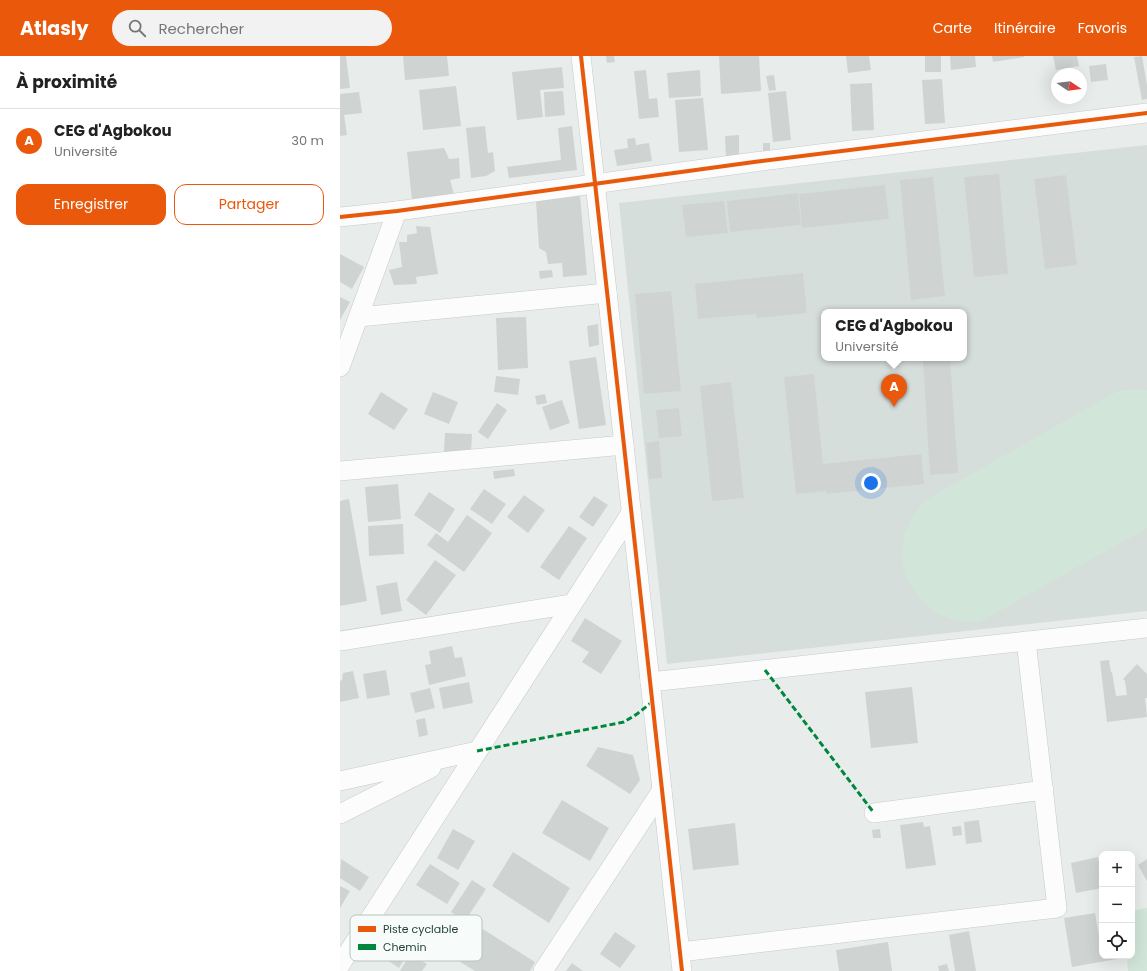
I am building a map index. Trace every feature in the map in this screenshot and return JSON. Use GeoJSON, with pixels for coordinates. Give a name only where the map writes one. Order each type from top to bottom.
{"type":"FeatureCollection","features":[{"type":"Feature","properties":{"kind":"street"},"geometry":{"type":"LineString","coordinates":[[581,56],[682,971]]}},
{"type":"Feature","properties":{"kind":"street"},"geometry":{"type":"LineString","coordinates":[[340,217],[397,211],[754,162],[1147,113]]}},
{"type":"Feature","properties":{"kind":"street"},"geometry":{"type":"LineString","coordinates":[[340,367],[397,211]]}},
{"type":"Feature","properties":{"kind":"street"},"geometry":{"type":"LineString","coordinates":[[358,317],[607,293]]}},
{"type":"Feature","properties":{"kind":"street"},"geometry":{"type":"LineString","coordinates":[[340,471],[624,445]]}},
{"type":"Feature","properties":{"kind":"street"},"geometry":{"type":"LineString","coordinates":[[372,915],[631,513]]}},
{"type":"Feature","properties":{"kind":"street"},"geometry":{"type":"LineString","coordinates":[[340,641],[572,604]]}},
{"type":"Feature","properties":{"kind":"street"},"geometry":{"type":"LineString","coordinates":[[650,682],[1147,628]]}},
{"type":"Feature","properties":{"kind":"street"},"geometry":{"type":"LineString","coordinates":[[680,952],[1058,908],[1026,641]]}},
{"type":"Feature","properties":{"kind":"street"},"geometry":{"type":"LineString","coordinates":[[340,781],[477,751]]}},
{"type":"Feature","properties":{"kind":"street"},"geometry":{"type":"LineString","coordinates":[[340,814],[456,755]]}},
{"type":"Feature","properties":{"kind":"street"},"geometry":{"type":"LineString","coordinates":[[543,971],[662,790]]}},
{"type":"Feature","properties":{"kind":"street"},"geometry":{"type":"LineString","coordinates":[[874,813],[1044,790]]}},
{"type":"Feature","properties":{"kind":"street"},"geometry":{"type":"LineString","coordinates":[[340,965],[350,949]]}},
{"type":"Feature","properties":{"kind":"shaded area"},"geometry":{"type":"Polygon","coordinates":[[[1147,145],[1147,611],[667,664],[619,203],[1147,145]]]}},
{"type":"Feature","properties":{"kind":"green space"},"geometry":{"type":"Polygon","coordinates":[[[1141,389],[1147,391],[1147,528],[979,622],[957,621],[937,613],[920,599],[908,581],[902,559],[904,537],[912,517],[926,500],[1118,391],[1141,389]]]}},
{"type":"Feature","properties":{"kind":"green space"},"geometry":{"type":"Polygon","coordinates":[[[1147,908],[1147,971],[1128,971],[1127,959],[1135,959],[1135,910],[1147,908]]]}},
{"type":"Feature","properties":{"kind":"building"},"geometry":{"type":"Polygon","coordinates":[[[340,56],[346,56],[350,88],[340,89],[340,56]]]}},
{"type":"Feature","properties":{"kind":"building"},"geometry":{"type":"Polygon","coordinates":[[[403,56],[447,56],[449,76],[405,80],[403,56]]]}},
{"type":"Feature","properties":{"kind":"building"},"geometry":{"type":"Polygon","coordinates":[[[606,56],[614,56],[615,62],[607,63],[606,56]]]}},
{"type":"Feature","properties":{"kind":"building"},"geometry":{"type":"Polygon","coordinates":[[[719,56],[759,56],[761,91],[721,94],[719,56]]]}},
{"type":"Feature","properties":{"kind":"building"},"geometry":{"type":"Polygon","coordinates":[[[846,56],[869,56],[871,70],[848,73],[846,56]]]}},
{"type":"Feature","properties":{"kind":"building"},"geometry":{"type":"Polygon","coordinates":[[[925,56],[941,56],[941,72],[925,72],[925,56]]]}},
{"type":"Feature","properties":{"kind":"building"},"geometry":{"type":"Polygon","coordinates":[[[950,56],[975,56],[976,67],[951,70],[950,56]]]}},
{"type":"Feature","properties":{"kind":"building"},"geometry":{"type":"Polygon","coordinates":[[[992,56],[1024,56],[1024,57],[993,62],[992,56]]]}},
{"type":"Feature","properties":{"kind":"building"},"geometry":{"type":"Polygon","coordinates":[[[1053,56],[1077,56],[1079,66],[1056,68],[1053,56]]]}},
{"type":"Feature","properties":{"kind":"building"},"geometry":{"type":"Polygon","coordinates":[[[1142,56],[1147,85],[1147,99],[1142,100],[1134,57],[1142,56]]]}},
{"type":"Feature","properties":{"kind":"building"},"geometry":{"type":"Polygon","coordinates":[[[1106,64],[1108,80],[1091,82],[1089,66],[1106,64]]]}},
{"type":"Feature","properties":{"kind":"building"},"geometry":{"type":"Polygon","coordinates":[[[562,67],[564,88],[540,90],[543,117],[517,120],[512,72],[562,67]]]}},
{"type":"Feature","properties":{"kind":"building"},"geometry":{"type":"Polygon","coordinates":[[[646,70],[649,99],[657,98],[659,117],[639,119],[634,71],[646,70]]]}},
{"type":"Feature","properties":{"kind":"building"},"geometry":{"type":"Polygon","coordinates":[[[700,70],[701,96],[669,98],[667,73],[700,70]]]}},
{"type":"Feature","properties":{"kind":"building"},"geometry":{"type":"Polygon","coordinates":[[[774,75],[776,90],[769,91],[766,76],[774,75]]]}},
{"type":"Feature","properties":{"kind":"building"},"geometry":{"type":"Polygon","coordinates":[[[942,79],[945,123],[925,124],[922,80],[942,79]]]}},
{"type":"Feature","properties":{"kind":"building"},"geometry":{"type":"Polygon","coordinates":[[[872,83],[874,130],[852,131],[850,84],[872,83]]]}},
{"type":"Feature","properties":{"kind":"building"},"geometry":{"type":"Polygon","coordinates":[[[456,86],[461,126],[423,130],[419,90],[456,86]]]}},
{"type":"Feature","properties":{"kind":"building"},"geometry":{"type":"Polygon","coordinates":[[[563,91],[565,115],[545,117],[544,92],[563,91]]]}},
{"type":"Feature","properties":{"kind":"building"},"geometry":{"type":"Polygon","coordinates":[[[786,91],[791,140],[773,142],[768,93],[786,91]]]}},
{"type":"Feature","properties":{"kind":"building"},"geometry":{"type":"Polygon","coordinates":[[[359,92],[362,113],[344,115],[347,135],[340,136],[340,94],[359,92]]]}},
{"type":"Feature","properties":{"kind":"building"},"geometry":{"type":"Polygon","coordinates":[[[703,98],[708,150],[679,152],[675,100],[703,98]]]}},
{"type":"Feature","properties":{"kind":"building"},"geometry":{"type":"Polygon","coordinates":[[[485,126],[488,153],[493,152],[495,171],[486,176],[471,178],[466,128],[485,126]]]}},
{"type":"Feature","properties":{"kind":"building"},"geometry":{"type":"Polygon","coordinates":[[[572,126],[577,170],[509,178],[507,167],[561,160],[558,128],[572,126]]]}},
{"type":"Feature","properties":{"kind":"building"},"geometry":{"type":"Polygon","coordinates":[[[739,135],[739,158],[726,159],[725,136],[739,135]]]}},
{"type":"Feature","properties":{"kind":"building"},"geometry":{"type":"Polygon","coordinates":[[[635,138],[636,145],[649,143],[652,161],[617,166],[614,150],[628,148],[627,139],[635,138]]]}},
{"type":"Feature","properties":{"kind":"building"},"geometry":{"type":"Polygon","coordinates":[[[763,143],[770,143],[770,153],[763,153],[763,143]]]}},
{"type":"Feature","properties":{"kind":"building"},"geometry":{"type":"Polygon","coordinates":[[[444,148],[449,159],[459,158],[460,178],[450,180],[454,194],[412,201],[407,152],[444,148]]]}},
{"type":"Feature","properties":{"kind":"building"},"geometry":{"type":"Polygon","coordinates":[[[999,174],[1008,274],[974,277],[964,177],[999,174]]]}},
{"type":"Feature","properties":{"kind":"building"},"geometry":{"type":"Polygon","coordinates":[[[1066,175],[1077,265],[1045,269],[1034,179],[1066,175]]]}},
{"type":"Feature","properties":{"kind":"building"},"geometry":{"type":"Polygon","coordinates":[[[933,177],[945,296],[911,300],[900,180],[933,177]]]}},
{"type":"Feature","properties":{"kind":"building"},"geometry":{"type":"Polygon","coordinates":[[[885,185],[889,219],[802,228],[799,194],[885,185]]]}},
{"type":"Feature","properties":{"kind":"building"},"geometry":{"type":"Polygon","coordinates":[[[798,193],[801,225],[730,232],[727,201],[798,193]]]}},
{"type":"Feature","properties":{"kind":"building"},"geometry":{"type":"Polygon","coordinates":[[[580,196],[587,275],[563,277],[562,263],[548,264],[546,252],[539,248],[536,201],[580,196]]]}},
{"type":"Feature","properties":{"kind":"building"},"geometry":{"type":"Polygon","coordinates":[[[724,201],[728,233],[686,237],[682,205],[724,201]]]}},
{"type":"Feature","properties":{"kind":"building"},"geometry":{"type":"Polygon","coordinates":[[[416,226],[430,227],[438,274],[416,277],[417,284],[394,285],[389,270],[402,267],[399,242],[407,242],[407,235],[417,233],[416,226]]]}},
{"type":"Feature","properties":{"kind":"building"},"geometry":{"type":"Polygon","coordinates":[[[340,254],[364,267],[352,289],[340,282],[340,254]]]}},
{"type":"Feature","properties":{"kind":"building"},"geometry":{"type":"Polygon","coordinates":[[[552,270],[553,277],[540,279],[539,271],[552,270]]]}},
{"type":"Feature","properties":{"kind":"building"},"geometry":{"type":"Polygon","coordinates":[[[803,273],[807,313],[757,318],[756,314],[698,319],[695,284],[803,273]]]}},
{"type":"Feature","properties":{"kind":"building"},"geometry":{"type":"Polygon","coordinates":[[[671,291],[681,391],[644,394],[635,294],[671,291]]]}},
{"type":"Feature","properties":{"kind":"building"},"geometry":{"type":"Polygon","coordinates":[[[340,297],[350,302],[340,320],[340,297]]]}},
{"type":"Feature","properties":{"kind":"building"},"geometry":{"type":"Polygon","coordinates":[[[526,317],[528,368],[498,370],[496,318],[526,317]]]}},
{"type":"Feature","properties":{"kind":"building"},"geometry":{"type":"Polygon","coordinates":[[[598,324],[599,345],[589,347],[587,326],[598,324]]]}},
{"type":"Feature","properties":{"kind":"building"},"geometry":{"type":"Polygon","coordinates":[[[596,357],[606,425],[579,429],[569,361],[596,357]]]}},
{"type":"Feature","properties":{"kind":"building"},"geometry":{"type":"Polygon","coordinates":[[[923,361],[950,361],[958,473],[930,475],[923,361]]]}},
{"type":"Feature","properties":{"kind":"building"},"geometry":{"type":"Polygon","coordinates":[[[814,374],[823,464],[921,454],[924,484],[826,494],[826,491],[796,494],[784,377],[814,374]]]}},
{"type":"Feature","properties":{"kind":"building"},"geometry":{"type":"Polygon","coordinates":[[[496,376],[520,379],[518,395],[494,392],[496,376]]]}},
{"type":"Feature","properties":{"kind":"building"},"geometry":{"type":"Polygon","coordinates":[[[731,382],[744,498],[712,501],[700,386],[731,382]]]}},
{"type":"Feature","properties":{"kind":"building"},"geometry":{"type":"Polygon","coordinates":[[[381,392],[408,409],[394,430],[368,414],[381,392]]]}},
{"type":"Feature","properties":{"kind":"building"},"geometry":{"type":"Polygon","coordinates":[[[433,392],[458,402],[449,424],[424,414],[433,392]]]}},
{"type":"Feature","properties":{"kind":"building"},"geometry":{"type":"Polygon","coordinates":[[[545,394],[547,403],[537,405],[535,396],[545,394]]]}},
{"type":"Feature","properties":{"kind":"building"},"geometry":{"type":"Polygon","coordinates":[[[562,400],[570,423],[550,430],[542,407],[562,400]]]}},
{"type":"Feature","properties":{"kind":"building"},"geometry":{"type":"Polygon","coordinates":[[[497,403],[507,410],[488,439],[478,432],[497,403]]]}},
{"type":"Feature","properties":{"kind":"building"},"geometry":{"type":"Polygon","coordinates":[[[679,408],[682,436],[659,438],[656,410],[679,408]]]}},
{"type":"Feature","properties":{"kind":"building"},"geometry":{"type":"Polygon","coordinates":[[[445,433],[472,434],[471,453],[444,452],[445,433]]]}},
{"type":"Feature","properties":{"kind":"building"},"geometry":{"type":"Polygon","coordinates":[[[659,441],[662,478],[649,479],[646,443],[659,441]]]}},
{"type":"Feature","properties":{"kind":"building"},"geometry":{"type":"Polygon","coordinates":[[[514,469],[515,476],[494,479],[493,471],[514,469]]]}},
{"type":"Feature","properties":{"kind":"building"},"geometry":{"type":"Polygon","coordinates":[[[398,484],[401,519],[368,522],[365,487],[398,484]]]}},
{"type":"Feature","properties":{"kind":"building"},"geometry":{"type":"Polygon","coordinates":[[[484,489],[506,504],[492,524],[470,509],[484,489]]]}},
{"type":"Feature","properties":{"kind":"building"},"geometry":{"type":"Polygon","coordinates":[[[429,492],[455,509],[440,533],[414,515],[429,492]]]}},
{"type":"Feature","properties":{"kind":"building"},"geometry":{"type":"Polygon","coordinates":[[[524,495],[545,510],[528,533],[507,517],[524,495]]]}},
{"type":"Feature","properties":{"kind":"building"},"geometry":{"type":"Polygon","coordinates":[[[594,496],[608,505],[593,527],[579,517],[594,496]]]}},
{"type":"Feature","properties":{"kind":"building"},"geometry":{"type":"Polygon","coordinates":[[[349,499],[367,601],[340,606],[340,501],[349,499]]]}},
{"type":"Feature","properties":{"kind":"building"},"geometry":{"type":"Polygon","coordinates":[[[467,515],[492,533],[464,572],[427,545],[436,533],[448,542],[467,515]]]}},
{"type":"Feature","properties":{"kind":"building"},"geometry":{"type":"Polygon","coordinates":[[[403,524],[404,554],[369,556],[368,526],[403,524]]]}},
{"type":"Feature","properties":{"kind":"building"},"geometry":{"type":"Polygon","coordinates":[[[569,526],[587,538],[559,580],[540,567],[569,526]]]}},
{"type":"Feature","properties":{"kind":"building"},"geometry":{"type":"Polygon","coordinates":[[[435,560],[456,575],[426,615],[406,600],[435,560]]]}},
{"type":"Feature","properties":{"kind":"building"},"geometry":{"type":"Polygon","coordinates":[[[397,582],[402,611],[381,615],[376,586],[397,582]]]}},
{"type":"Feature","properties":{"kind":"building"},"geometry":{"type":"Polygon","coordinates":[[[585,618],[622,641],[601,674],[582,662],[589,652],[571,641],[585,618]]]}},
{"type":"Feature","properties":{"kind":"building"},"geometry":{"type":"Polygon","coordinates":[[[452,646],[455,658],[462,657],[466,676],[429,685],[425,665],[431,664],[429,651],[452,646]]]}},
{"type":"Feature","properties":{"kind":"building"},"geometry":{"type":"Polygon","coordinates":[[[1109,660],[1116,696],[1127,695],[1125,681],[1123,679],[1137,664],[1147,674],[1147,698],[1145,698],[1147,717],[1107,722],[1100,661],[1109,660]]]}},
{"type":"Feature","properties":{"kind":"building"},"geometry":{"type":"Polygon","coordinates":[[[386,670],[390,695],[367,699],[363,674],[386,670]]]}},
{"type":"Feature","properties":{"kind":"building"},"geometry":{"type":"Polygon","coordinates":[[[353,671],[359,698],[340,702],[340,681],[342,680],[343,673],[353,671]]]}},
{"type":"Feature","properties":{"kind":"building"},"geometry":{"type":"Polygon","coordinates":[[[469,682],[473,703],[443,709],[439,688],[469,682]]]}},
{"type":"Feature","properties":{"kind":"building"},"geometry":{"type":"Polygon","coordinates":[[[912,687],[918,743],[871,748],[865,692],[912,687]]]}},
{"type":"Feature","properties":{"kind":"building"},"geometry":{"type":"Polygon","coordinates":[[[430,688],[435,708],[415,713],[410,693],[430,688]]]}},
{"type":"Feature","properties":{"kind":"building"},"geometry":{"type":"Polygon","coordinates":[[[425,718],[428,735],[419,737],[416,720],[425,718]]]}},
{"type":"Feature","properties":{"kind":"building"},"geometry":{"type":"Polygon","coordinates":[[[598,747],[633,755],[640,780],[630,794],[586,766],[598,747]]]}},
{"type":"Feature","properties":{"kind":"building"},"geometry":{"type":"Polygon","coordinates":[[[562,800],[609,828],[590,861],[542,833],[562,800]]]}},
{"type":"Feature","properties":{"kind":"building"},"geometry":{"type":"Polygon","coordinates":[[[979,820],[982,842],[966,844],[964,822],[979,820]]]}},
{"type":"Feature","properties":{"kind":"building"},"geometry":{"type":"Polygon","coordinates":[[[923,822],[924,827],[930,826],[936,865],[906,869],[900,825],[923,822]]]}},
{"type":"Feature","properties":{"kind":"building"},"geometry":{"type":"Polygon","coordinates":[[[735,823],[739,865],[693,870],[688,829],[735,823]]]}},
{"type":"Feature","properties":{"kind":"building"},"geometry":{"type":"Polygon","coordinates":[[[961,826],[962,835],[953,836],[952,827],[961,826]]]}},
{"type":"Feature","properties":{"kind":"building"},"geometry":{"type":"Polygon","coordinates":[[[453,829],[475,841],[458,870],[437,858],[453,829]]]}},
{"type":"Feature","properties":{"kind":"building"},"geometry":{"type":"Polygon","coordinates":[[[880,829],[881,838],[873,838],[872,830],[880,829]]]}},
{"type":"Feature","properties":{"kind":"building"},"geometry":{"type":"Polygon","coordinates":[[[513,852],[570,888],[549,923],[492,886],[513,852]]]}},
{"type":"Feature","properties":{"kind":"building"},"geometry":{"type":"Polygon","coordinates":[[[1098,857],[1099,889],[1076,893],[1071,863],[1098,857]]]}},
{"type":"Feature","properties":{"kind":"building"},"geometry":{"type":"Polygon","coordinates":[[[341,859],[369,877],[360,891],[340,878],[341,859]]]}},
{"type":"Feature","properties":{"kind":"building"},"geometry":{"type":"Polygon","coordinates":[[[1147,859],[1147,881],[1138,865],[1147,859]]]}},
{"type":"Feature","properties":{"kind":"building"},"geometry":{"type":"Polygon","coordinates":[[[430,864],[460,883],[447,904],[416,885],[430,864]]]}},
{"type":"Feature","properties":{"kind":"building"},"geometry":{"type":"Polygon","coordinates":[[[472,880],[486,889],[469,915],[456,915],[451,912],[472,880]]]}},
{"type":"Feature","properties":{"kind":"building"},"geometry":{"type":"Polygon","coordinates":[[[340,886],[350,891],[340,908],[340,886]]]}},
{"type":"Feature","properties":{"kind":"building"},"geometry":{"type":"Polygon","coordinates":[[[1095,913],[1099,936],[1099,959],[1117,959],[1072,967],[1064,918],[1095,913]]]}},
{"type":"Feature","properties":{"kind":"building"},"geometry":{"type":"Polygon","coordinates":[[[482,929],[535,962],[530,971],[475,971],[459,961],[482,961],[482,929]]]}},
{"type":"Feature","properties":{"kind":"building"},"geometry":{"type":"Polygon","coordinates":[[[969,931],[976,971],[955,971],[949,935],[969,931]]]}},
{"type":"Feature","properties":{"kind":"building"},"geometry":{"type":"Polygon","coordinates":[[[615,932],[636,946],[620,968],[600,954],[615,932]]]}},
{"type":"Feature","properties":{"kind":"building"},"geometry":{"type":"Polygon","coordinates":[[[888,942],[892,971],[839,971],[836,950],[888,942]]]}},
{"type":"Feature","properties":{"kind":"building"},"geometry":{"type":"Polygon","coordinates":[[[388,961],[403,961],[399,968],[388,961]]]}},
{"type":"Feature","properties":{"kind":"building"},"geometry":{"type":"Polygon","coordinates":[[[406,961],[422,961],[427,964],[422,971],[400,971],[406,961]]]}},
{"type":"Feature","properties":{"kind":"building"},"geometry":{"type":"Polygon","coordinates":[[[572,963],[583,971],[566,971],[572,963]]]}},
{"type":"Feature","properties":{"kind":"building"},"geometry":{"type":"Polygon","coordinates":[[[947,964],[949,971],[939,971],[938,966],[947,964]]]}},
{"type":"Feature","properties":{"kind":"marked path"},"geometry":{"type":"LineString","coordinates":[[765,670],[874,813]]}},
{"type":"Feature","properties":{"kind":"marked path"},"geometry":{"type":"LineString","coordinates":[[477,751],[624,722],[652,702]]}},
{"type":"Feature","properties":{"kind":"cycle path"},"geometry":{"type":"LineString","coordinates":[[581,56],[682,971]]}},
{"type":"Feature","properties":{"kind":"cycle path"},"geometry":{"type":"LineString","coordinates":[[340,217],[397,211],[754,162],[1147,113]]}},
{"type":"Feature","properties":{"kind":"place","name":"CEG d'Agbokou"},"geometry":{"type":"Point","coordinates":[894,407]}}]}
